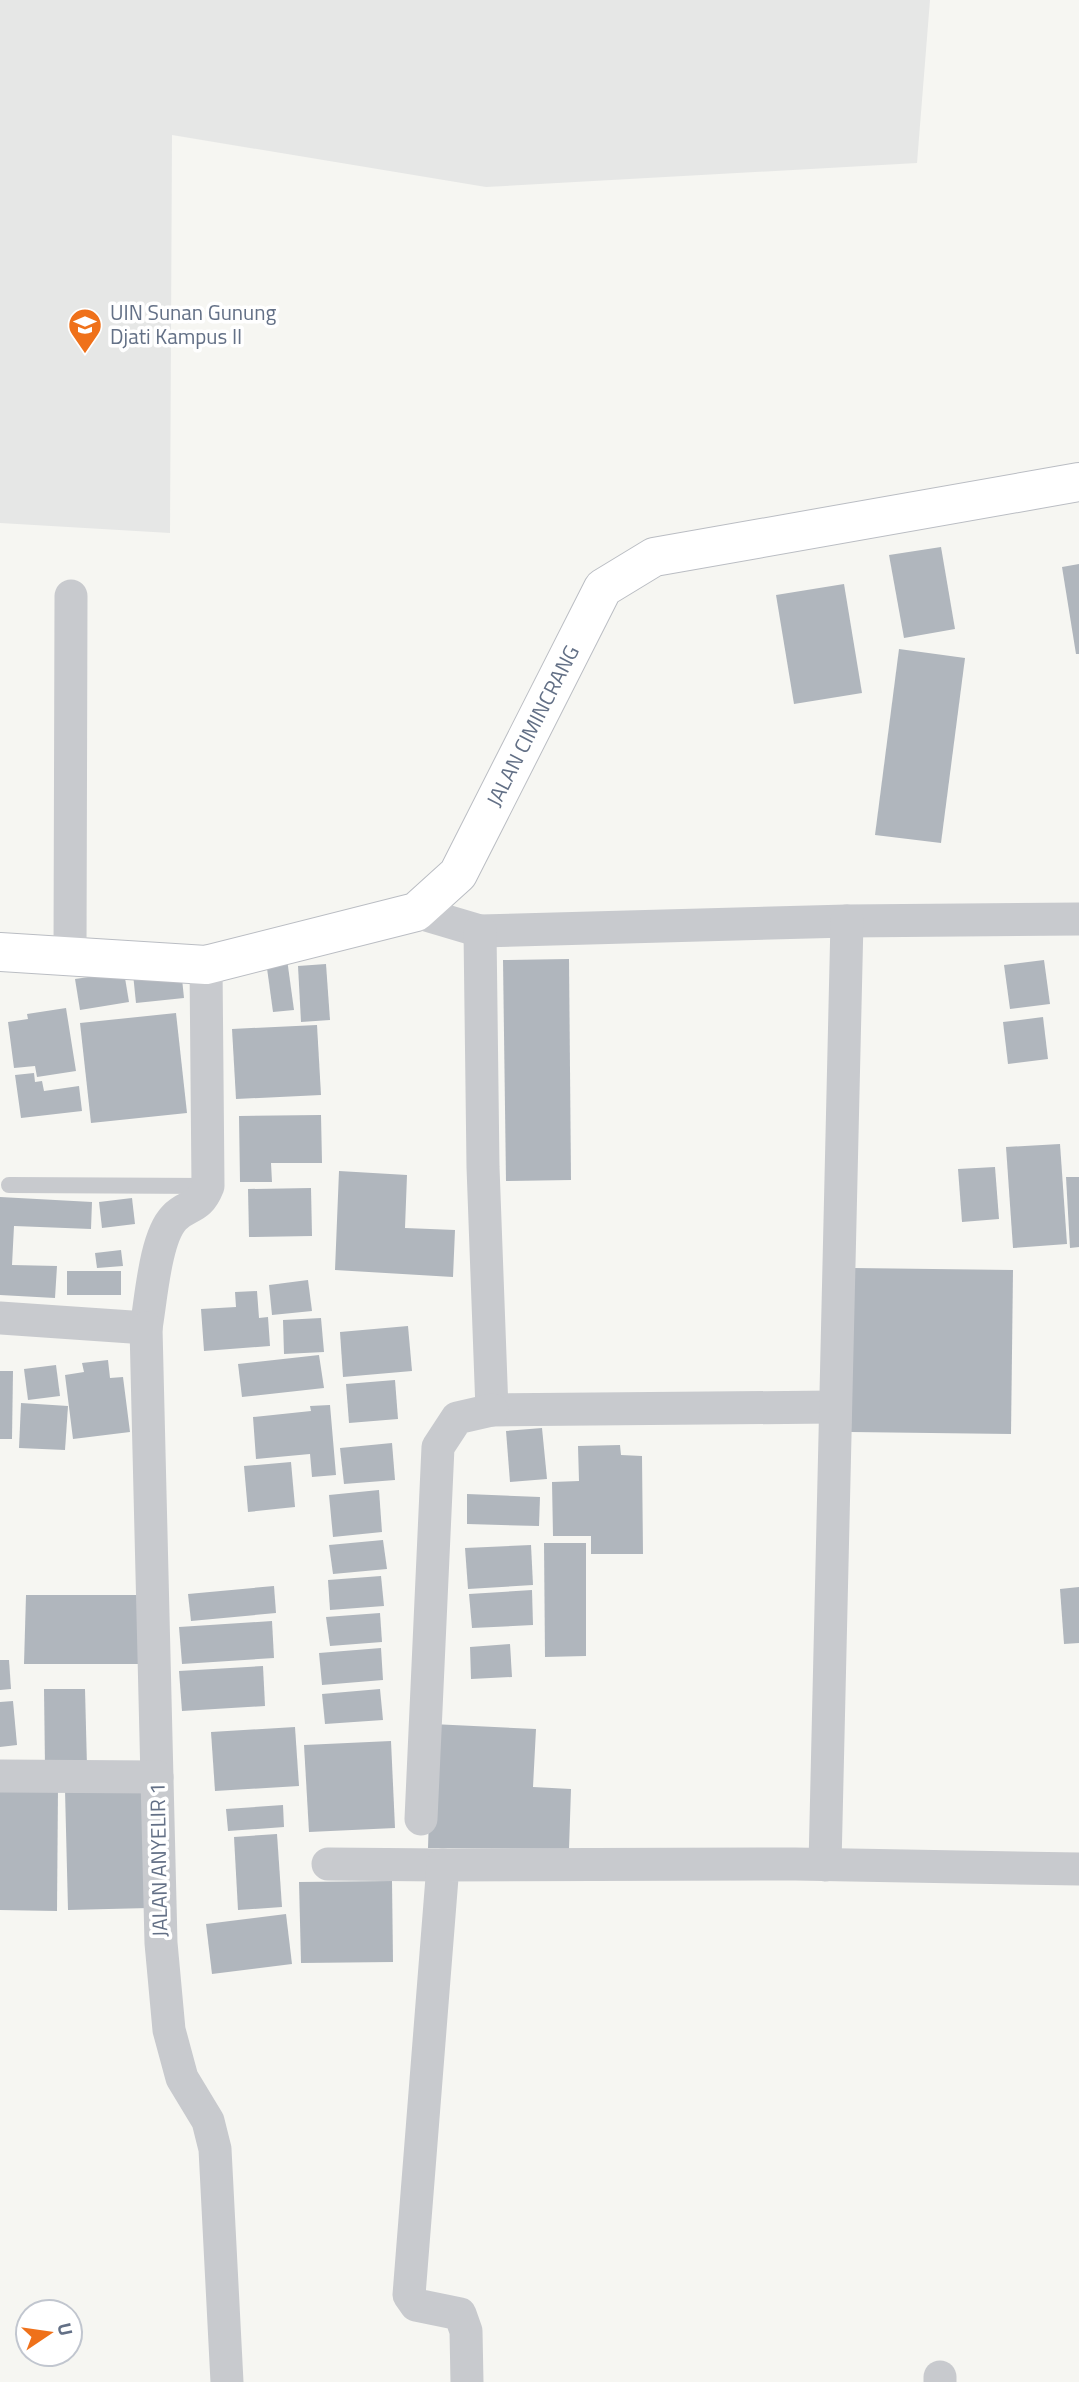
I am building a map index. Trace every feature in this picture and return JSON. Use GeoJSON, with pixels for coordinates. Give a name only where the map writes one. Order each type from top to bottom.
{"type":"FeatureCollection","features":[{"type":"Feature","properties":{"kind":"main road","name":"JALAN CIMINCRANG"},"geometry":{"type":"LineString","coordinates":[[0,952],[206,965],[416,912],[458,874],[603,588],[654,557],[1079,482]]}},
{"type":"Feature","properties":{"kind":"street"},"geometry":{"type":"LineString","coordinates":[[70,955],[71,596]]}},
{"type":"Feature","properties":{"kind":"street"},"geometry":{"type":"LineString","coordinates":[[416,912],[480,930],[847,921],[1079,919]]}},
{"type":"Feature","properties":{"kind":"street"},"geometry":{"type":"LineString","coordinates":[[825,1865],[847,921]]}},
{"type":"Feature","properties":{"kind":"street"},"geometry":{"type":"LineString","coordinates":[[480,930],[483,1167],[492,1410]]}},
{"type":"Feature","properties":{"kind":"street"},"geometry":{"type":"LineString","coordinates":[[206,965],[208,1186]]}},
{"type":"Feature","properties":{"kind":"street","name":"JALAN ANYELIR 1"},"geometry":{"type":"LineString","coordinates":[[208,1186],[202,1200],[173,1218],[159,1248],[146,1328],[160,1943],[169,2030],[183,2078],[208,2121],[215,2149],[227,2382]]}},
{"type":"Feature","properties":{"kind":"street"},"geometry":{"type":"LineString","coordinates":[[0,1318],[146,1328]]}},
{"type":"Feature","properties":{"kind":"street"},"geometry":{"type":"LineString","coordinates":[[421,1819],[438,1447],[457,1418],[492,1410],[834,1407]]}},
{"type":"Feature","properties":{"kind":"street"},"geometry":{"type":"LineString","coordinates":[[0,1776],[157,1777]]}},
{"type":"Feature","properties":{"kind":"street"},"geometry":{"type":"LineString","coordinates":[[328,1864],[825,1865],[1079,1869]]}},
{"type":"Feature","properties":{"kind":"street"},"geometry":{"type":"LineString","coordinates":[[443,1865],[409,2295],[416,2305],[460,2314],[466,2331],[467,2382]]}},
{"type":"Feature","properties":{"kind":"lane"},"geometry":{"type":"LineString","coordinates":[[9,1185],[208,1186]]}},
{"type":"Feature","properties":{"kind":"shaded area","name":"UIN Sunan Gunung Djati Kampus II"},"geometry":{"type":"Polygon","coordinates":[[[0,0],[930,0],[917,163],[486,187],[172,135],[170,533],[0,523],[0,0]]]}},
{"type":"Feature","properties":{"kind":"building"},"geometry":{"type":"Polygon","coordinates":[[[941,547],[955,629],[904,638],[889,555],[941,547]]]}},
{"type":"Feature","properties":{"kind":"building"},"geometry":{"type":"Polygon","coordinates":[[[1079,564],[1079,654],[1076,654],[1062,567],[1079,564]]]}},
{"type":"Feature","properties":{"kind":"building"},"geometry":{"type":"Polygon","coordinates":[[[844,584],[862,693],[794,704],[776,595],[844,584]]]}},
{"type":"Feature","properties":{"kind":"building"},"geometry":{"type":"Polygon","coordinates":[[[899,649],[965,658],[941,843],[875,835],[899,649]]]}},
{"type":"Feature","properties":{"kind":"building"},"geometry":{"type":"Polygon","coordinates":[[[287,959],[294,1010],[273,1012],[266,961],[287,959]]]}},
{"type":"Feature","properties":{"kind":"building"},"geometry":{"type":"Polygon","coordinates":[[[569,959],[571,1180],[506,1181],[503,960],[569,959]]]}},
{"type":"Feature","properties":{"kind":"building"},"geometry":{"type":"Polygon","coordinates":[[[1044,960],[1050,1004],[1010,1009],[1004,965],[1044,960]]]}},
{"type":"Feature","properties":{"kind":"building"},"geometry":{"type":"Polygon","coordinates":[[[326,964],[330,1020],[301,1022],[298,966],[326,964]]]}},
{"type":"Feature","properties":{"kind":"building"},"geometry":{"type":"Polygon","coordinates":[[[181,969],[184,998],[136,1003],[133,974],[181,969]]]}},
{"type":"Feature","properties":{"kind":"building"},"geometry":{"type":"Polygon","coordinates":[[[124,972],[129,1002],[80,1010],[75,979],[124,972]]]}},
{"type":"Feature","properties":{"kind":"building"},"geometry":{"type":"Polygon","coordinates":[[[66,1008],[76,1071],[37,1077],[35,1066],[14,1068],[8,1022],[28,1019],[27,1014],[66,1008]]]}},
{"type":"Feature","properties":{"kind":"building"},"geometry":{"type":"Polygon","coordinates":[[[176,1013],[187,1113],[91,1123],[80,1023],[176,1013]]]}},
{"type":"Feature","properties":{"kind":"building"},"geometry":{"type":"Polygon","coordinates":[[[1043,1017],[1048,1059],[1008,1064],[1003,1022],[1043,1017]]]}},
{"type":"Feature","properties":{"kind":"building"},"geometry":{"type":"Polygon","coordinates":[[[317,1025],[321,1095],[236,1099],[232,1029],[317,1025]]]}},
{"type":"Feature","properties":{"kind":"building"},"geometry":{"type":"Polygon","coordinates":[[[34,1073],[35,1082],[42,1081],[44,1091],[79,1086],[82,1111],[21,1118],[15,1075],[34,1073]]]}},
{"type":"Feature","properties":{"kind":"building"},"geometry":{"type":"Polygon","coordinates":[[[321,1115],[322,1163],[271,1163],[272,1182],[240,1182],[239,1116],[321,1115]]]}},
{"type":"Feature","properties":{"kind":"building"},"geometry":{"type":"Polygon","coordinates":[[[1060,1144],[1067,1244],[1013,1248],[1006,1147],[1060,1144]]]}},
{"type":"Feature","properties":{"kind":"building"},"geometry":{"type":"Polygon","coordinates":[[[995,1167],[999,1219],[962,1222],[958,1169],[995,1167]]]}},
{"type":"Feature","properties":{"kind":"building"},"geometry":{"type":"Polygon","coordinates":[[[339,1171],[407,1175],[405,1228],[455,1230],[453,1277],[335,1270],[339,1171]]]}},
{"type":"Feature","properties":{"kind":"building"},"geometry":{"type":"Polygon","coordinates":[[[1066,1177],[1079,1177],[1079,1247],[1070,1248],[1066,1177]]]}},
{"type":"Feature","properties":{"kind":"building"},"geometry":{"type":"Polygon","coordinates":[[[311,1188],[312,1236],[249,1237],[248,1189],[311,1188]]]}},
{"type":"Feature","properties":{"kind":"building"},"geometry":{"type":"Polygon","coordinates":[[[0,1197],[92,1202],[91,1229],[14,1226],[12,1265],[57,1266],[55,1298],[0,1295],[0,1197]]]}},
{"type":"Feature","properties":{"kind":"building"},"geometry":{"type":"Polygon","coordinates":[[[132,1198],[135,1224],[102,1228],[99,1202],[132,1198]]]}},
{"type":"Feature","properties":{"kind":"building"},"geometry":{"type":"Polygon","coordinates":[[[121,1250],[123,1266],[97,1268],[95,1253],[121,1250]]]}},
{"type":"Feature","properties":{"kind":"building"},"geometry":{"type":"Polygon","coordinates":[[[853,1268],[1013,1270],[1011,1434],[851,1432],[853,1268]]]}},
{"type":"Feature","properties":{"kind":"building"},"geometry":{"type":"Polygon","coordinates":[[[67,1271],[121,1271],[121,1295],[67,1295],[67,1271]]]}},
{"type":"Feature","properties":{"kind":"building"},"geometry":{"type":"Polygon","coordinates":[[[308,1280],[312,1311],[272,1315],[269,1285],[308,1280]]]}},
{"type":"Feature","properties":{"kind":"building"},"geometry":{"type":"Polygon","coordinates":[[[257,1291],[259,1318],[268,1317],[270,1346],[204,1351],[201,1309],[236,1307],[235,1292],[257,1291]]]}},
{"type":"Feature","properties":{"kind":"building"},"geometry":{"type":"Polygon","coordinates":[[[321,1318],[324,1352],[284,1354],[283,1320],[321,1318]]]}},
{"type":"Feature","properties":{"kind":"building"},"geometry":{"type":"Polygon","coordinates":[[[408,1326],[412,1371],[343,1377],[340,1332],[408,1326]]]}},
{"type":"Feature","properties":{"kind":"building"},"geometry":{"type":"Polygon","coordinates":[[[319,1355],[324,1388],[242,1397],[238,1364],[319,1355]]]}},
{"type":"Feature","properties":{"kind":"building"},"geometry":{"type":"Polygon","coordinates":[[[108,1360],[110,1378],[123,1377],[130,1432],[73,1439],[65,1375],[84,1372],[82,1363],[108,1360]]]}},
{"type":"Feature","properties":{"kind":"building"},"geometry":{"type":"Polygon","coordinates":[[[56,1365],[60,1396],[28,1400],[24,1369],[56,1365]]]}},
{"type":"Feature","properties":{"kind":"building"},"geometry":{"type":"Polygon","coordinates":[[[0,1371],[13,1371],[12,1439],[0,1439],[0,1371]]]}},
{"type":"Feature","properties":{"kind":"building"},"geometry":{"type":"Polygon","coordinates":[[[395,1380],[398,1419],[349,1423],[346,1384],[395,1380]]]}},
{"type":"Feature","properties":{"kind":"building"},"geometry":{"type":"Polygon","coordinates":[[[21,1403],[68,1406],[65,1450],[19,1448],[21,1403]]]}},
{"type":"Feature","properties":{"kind":"building"},"geometry":{"type":"Polygon","coordinates":[[[330,1405],[336,1475],[312,1477],[310,1454],[256,1459],[253,1417],[311,1411],[310,1406],[330,1405]]]}},
{"type":"Feature","properties":{"kind":"building"},"geometry":{"type":"Polygon","coordinates":[[[542,1428],[547,1479],[510,1482],[506,1431],[542,1428]]]}},
{"type":"Feature","properties":{"kind":"building"},"geometry":{"type":"Polygon","coordinates":[[[392,1443],[395,1480],[344,1484],[340,1448],[392,1443]]]}},
{"type":"Feature","properties":{"kind":"building"},"geometry":{"type":"Polygon","coordinates":[[[620,1445],[621,1455],[642,1456],[643,1554],[591,1554],[591,1536],[553,1536],[552,1482],[579,1481],[578,1446],[620,1445]]]}},
{"type":"Feature","properties":{"kind":"building"},"geometry":{"type":"Polygon","coordinates":[[[291,1462],[295,1507],[248,1512],[244,1466],[291,1462]]]}},
{"type":"Feature","properties":{"kind":"building"},"geometry":{"type":"Polygon","coordinates":[[[379,1490],[382,1532],[333,1537],[329,1495],[379,1490]]]}},
{"type":"Feature","properties":{"kind":"building"},"geometry":{"type":"Polygon","coordinates":[[[467,1494],[540,1497],[539,1526],[467,1524],[467,1494]]]}},
{"type":"Feature","properties":{"kind":"building"},"geometry":{"type":"Polygon","coordinates":[[[383,1540],[387,1569],[333,1574],[329,1545],[383,1540]]]}},
{"type":"Feature","properties":{"kind":"building"},"geometry":{"type":"Polygon","coordinates":[[[544,1543],[586,1543],[586,1656],[545,1657],[544,1543]]]}},
{"type":"Feature","properties":{"kind":"building"},"geometry":{"type":"Polygon","coordinates":[[[531,1545],[533,1585],[468,1589],[465,1548],[531,1545]]]}},
{"type":"Feature","properties":{"kind":"building"},"geometry":{"type":"Polygon","coordinates":[[[381,1576],[384,1606],[330,1610],[328,1580],[381,1576]]]}},
{"type":"Feature","properties":{"kind":"building"},"geometry":{"type":"Polygon","coordinates":[[[274,1586],[276,1613],[191,1621],[188,1594],[274,1586]]]}},
{"type":"Feature","properties":{"kind":"building"},"geometry":{"type":"Polygon","coordinates":[[[1079,1587],[1079,1643],[1064,1644],[1060,1589],[1079,1587]]]}},
{"type":"Feature","properties":{"kind":"building"},"geometry":{"type":"Polygon","coordinates":[[[532,1590],[533,1625],[472,1628],[469,1594],[532,1590]]]}},
{"type":"Feature","properties":{"kind":"building"},"geometry":{"type":"Polygon","coordinates":[[[26,1595],[143,1595],[143,1664],[24,1664],[26,1595]]]}},
{"type":"Feature","properties":{"kind":"building"},"geometry":{"type":"Polygon","coordinates":[[[380,1613],[382,1642],[330,1646],[326,1617],[380,1613]]]}},
{"type":"Feature","properties":{"kind":"building"},"geometry":{"type":"Polygon","coordinates":[[[272,1621],[274,1658],[182,1664],[179,1627],[272,1621]]]}},
{"type":"Feature","properties":{"kind":"building"},"geometry":{"type":"Polygon","coordinates":[[[510,1644],[512,1677],[471,1679],[470,1647],[510,1644]]]}},
{"type":"Feature","properties":{"kind":"building"},"geometry":{"type":"Polygon","coordinates":[[[381,1648],[383,1680],[322,1685],[319,1653],[381,1648]]]}},
{"type":"Feature","properties":{"kind":"building"},"geometry":{"type":"Polygon","coordinates":[[[0,1660],[9,1660],[11,1689],[0,1690],[0,1660]]]}},
{"type":"Feature","properties":{"kind":"building"},"geometry":{"type":"Polygon","coordinates":[[[263,1666],[265,1706],[182,1711],[179,1671],[263,1666]]]}},
{"type":"Feature","properties":{"kind":"building"},"geometry":{"type":"Polygon","coordinates":[[[44,1689],[85,1689],[87,1767],[45,1767],[44,1689]]]}},
{"type":"Feature","properties":{"kind":"building"},"geometry":{"type":"Polygon","coordinates":[[[380,1689],[383,1720],[325,1724],[322,1694],[380,1689]]]}},
{"type":"Feature","properties":{"kind":"building"},"geometry":{"type":"Polygon","coordinates":[[[13,1701],[17,1745],[0,1747],[0,1702],[13,1701]]]}},
{"type":"Feature","properties":{"kind":"building"},"geometry":{"type":"Polygon","coordinates":[[[432,1724],[536,1729],[533,1787],[571,1789],[569,1849],[428,1848],[432,1724]]]}},
{"type":"Feature","properties":{"kind":"building"},"geometry":{"type":"Polygon","coordinates":[[[295,1727],[299,1786],[215,1791],[211,1732],[295,1727]]]}},
{"type":"Feature","properties":{"kind":"building"},"geometry":{"type":"Polygon","coordinates":[[[391,1741],[395,1828],[309,1832],[304,1745],[391,1741]]]}},
{"type":"Feature","properties":{"kind":"building"},"geometry":{"type":"Polygon","coordinates":[[[0,1787],[58,1787],[57,1911],[0,1910],[0,1787]]]}},
{"type":"Feature","properties":{"kind":"building"},"geometry":{"type":"Polygon","coordinates":[[[147,1788],[149,1908],[68,1910],[65,1790],[147,1788]]]}},
{"type":"Feature","properties":{"kind":"building"},"geometry":{"type":"Polygon","coordinates":[[[283,1805],[284,1827],[228,1831],[226,1809],[283,1805]]]}},
{"type":"Feature","properties":{"kind":"building"},"geometry":{"type":"Polygon","coordinates":[[[277,1834],[282,1907],[238,1910],[234,1837],[277,1834]]]}},
{"type":"Feature","properties":{"kind":"building"},"geometry":{"type":"Polygon","coordinates":[[[392,1881],[393,1962],[301,1963],[299,1882],[392,1881]]]}},
{"type":"Feature","properties":{"kind":"building"},"geometry":{"type":"Polygon","coordinates":[[[286,1914],[292,1964],[212,1974],[206,1924],[286,1914]]]}},
{"type":"Feature","properties":{"kind":"place","name":"UIN Sunan Gunung Djati Kampus II"},"geometry":{"type":"Point","coordinates":[85,355]}}]}
